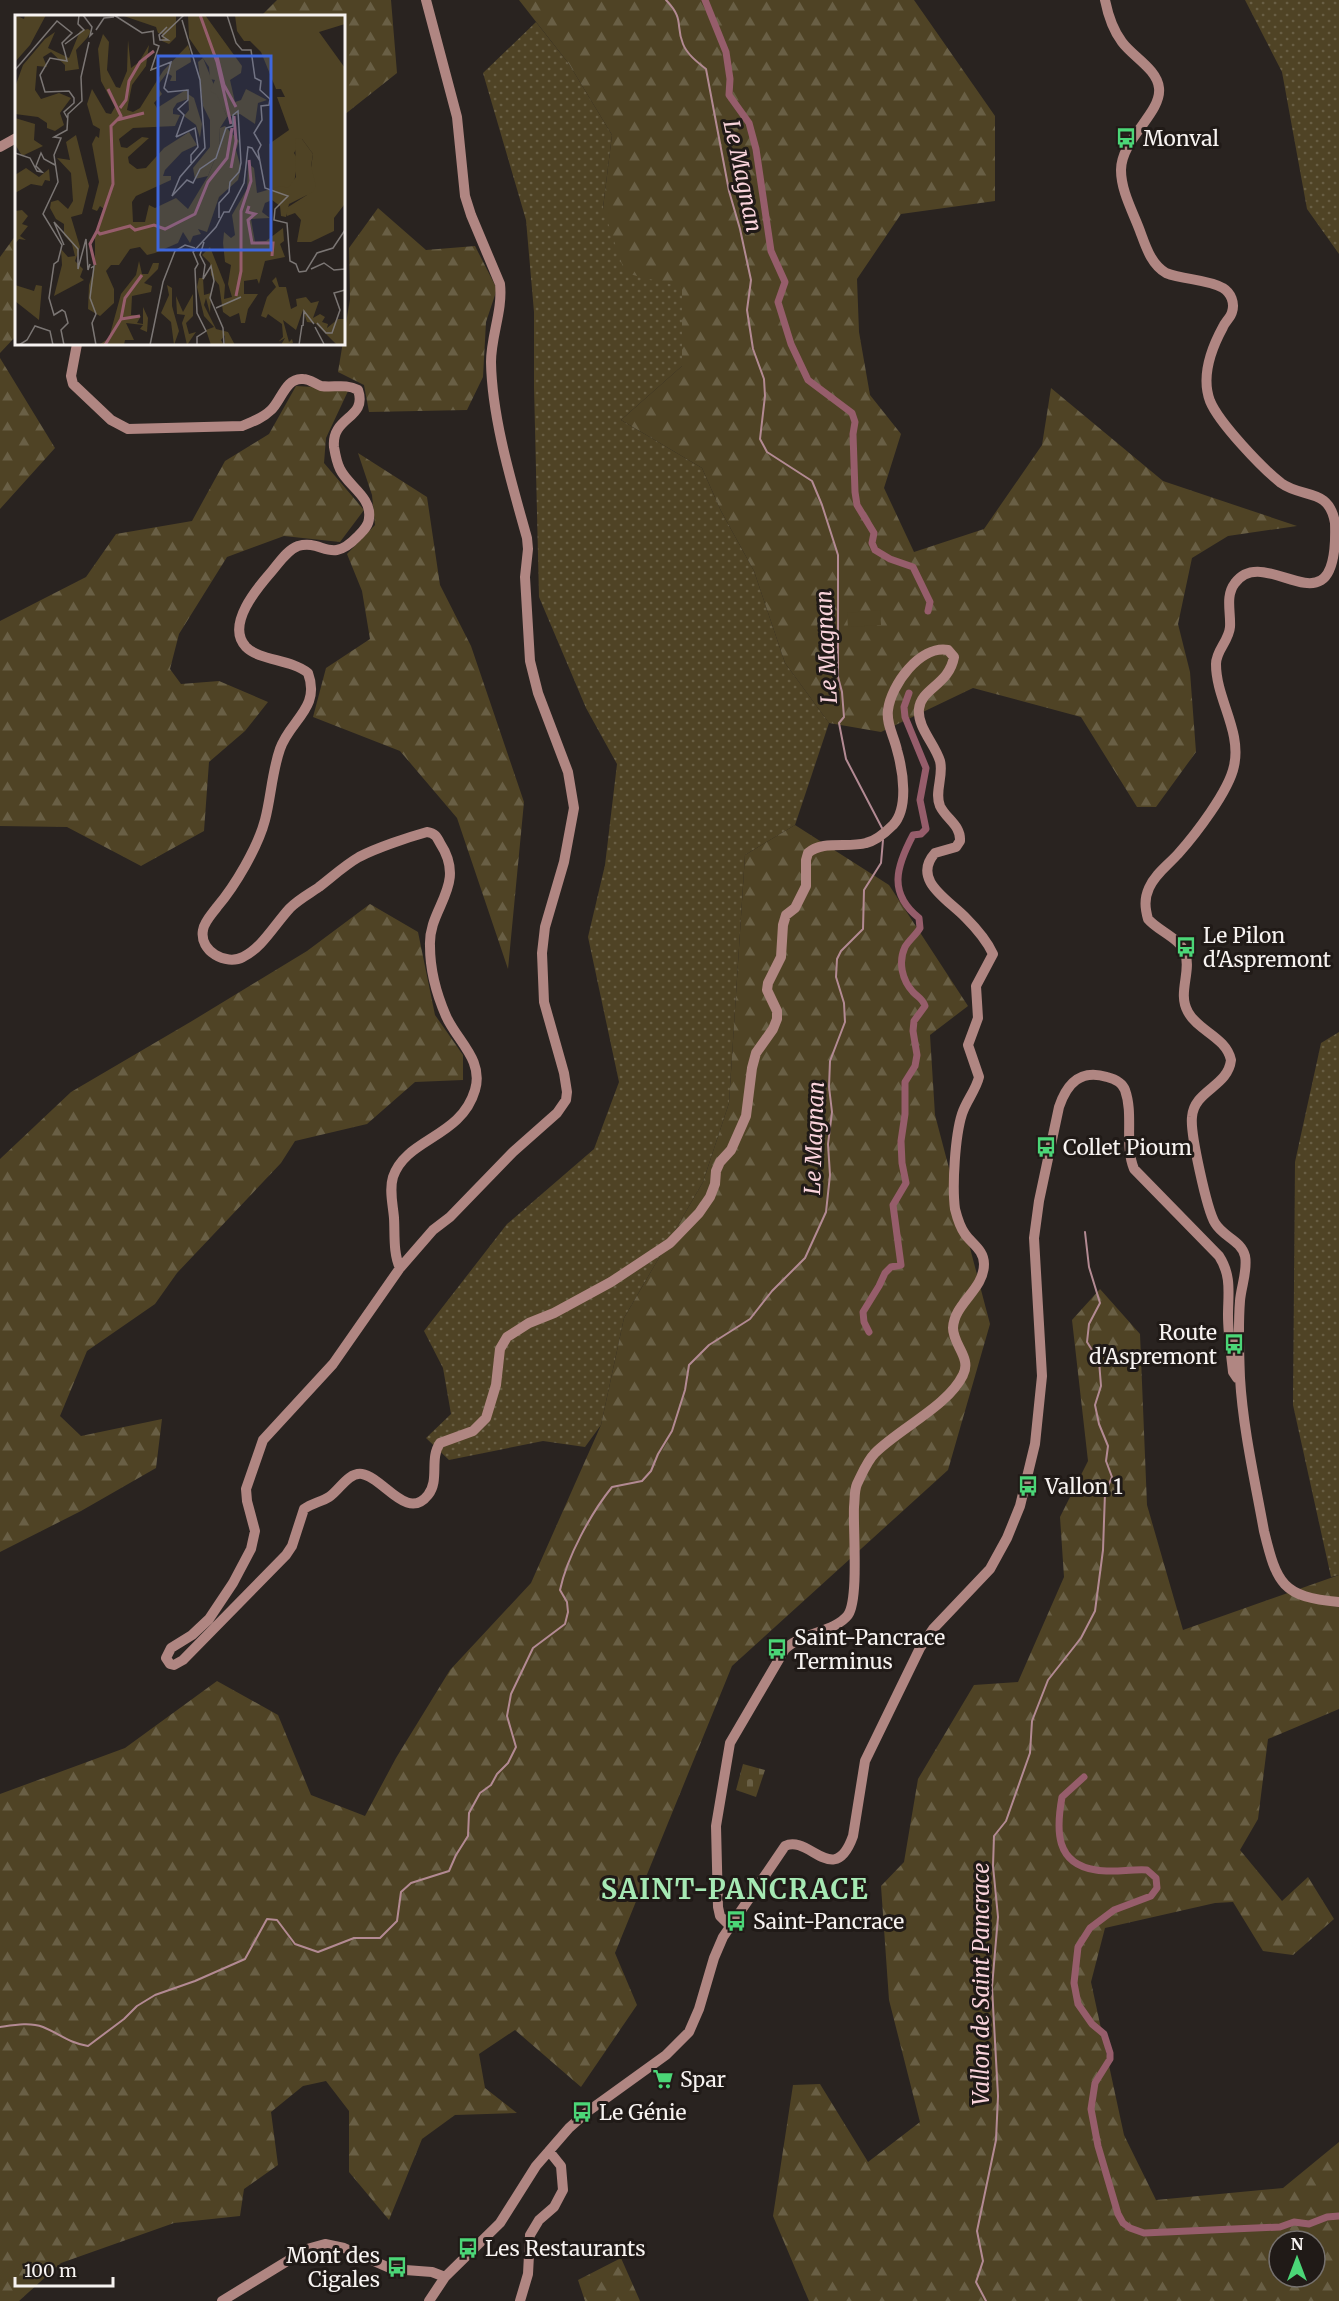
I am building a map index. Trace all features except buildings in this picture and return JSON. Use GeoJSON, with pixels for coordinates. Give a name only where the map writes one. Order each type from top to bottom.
{"type":"FeatureCollection","features":[{"type":"Feature","properties":{"kind":"street"},"geometry":{"type":"LineString","coordinates":[[426,0],[457,117],[468,205],[500,284],[501,295],[491,362],[509,470],[527,538],[525,577],[530,661],[537,693],[568,772],[574,808],[564,862],[545,927],[542,963],[544,1002],[564,1073],[566,1100],[557,1113],[513,1152],[450,1216],[433,1230],[400,1268],[333,1365],[263,1440],[246,1489],[255,1531],[250,1549],[233,1583],[209,1619],[167,1653],[167,1660],[170,1664],[177,1665],[183,1660],[270,1572],[292,1546],[304,1509],[327,1498],[352,1476],[364,1475],[404,1502],[413,1504],[422,1501],[431,1490],[433,1459],[440,1443],[473,1431],[486,1418],[496,1385],[500,1349],[507,1337],[529,1323],[554,1313],[611,1282],[670,1243],[699,1213],[710,1197],[720,1162],[731,1150],[740,1132],[746,1116],[753,1060],[777,1019],[777,1011],[767,990],[768,983],[781,957],[786,915],[800,900],[806,886],[808,853],[821,846],[867,843],[894,824],[900,810],[903,789],[897,750],[888,724],[891,698],[910,666],[917,660],[933,651],[948,650],[954,657],[946,677],[925,695],[919,710],[921,722],[940,762],[938,802],[957,828],[960,841],[956,847],[935,853],[928,862],[928,874],[934,890],[965,917],[993,954],[976,986],[978,1018],[968,1045],[979,1077],[961,1117],[955,1171],[957,1216],[964,1233],[982,1253],[983,1272],[978,1285],[957,1314],[953,1325],[954,1336],[965,1360],[964,1375],[932,1409],[873,1454],[856,1488],[853,1526],[853,1597],[848,1614],[840,1622],[793,1641],[785,1649],[732,1739],[716,1826],[718,1907],[720,1916],[729,1925]]}},
{"type":"Feature","properties":{"kind":"street"},"geometry":{"type":"LineString","coordinates":[[1106,0],[1111,21],[1118,36],[1155,76],[1159,86],[1157,102],[1126,148],[1121,166],[1125,192],[1150,255],[1160,269],[1166,273],[1223,288],[1232,298],[1232,312],[1216,342],[1208,368],[1206,384],[1211,403],[1228,428],[1276,479],[1290,489],[1314,495],[1326,503],[1332,511],[1336,529],[1336,571],[1327,582],[1313,583],[1269,573],[1253,572],[1240,577],[1231,590],[1230,632],[1219,652],[1216,668],[1230,718],[1234,765],[1216,802],[1189,840],[1154,879],[1145,900],[1148,919],[1177,942],[1185,953],[1184,992],[1188,1012],[1224,1046],[1231,1060],[1224,1078],[1198,1101],[1191,1120],[1196,1154],[1214,1222],[1221,1231],[1237,1242],[1245,1256],[1239,1303],[1240,1380],[1264,1531],[1274,1568],[1289,1590],[1314,1600],[1339,1602]]}},
{"type":"Feature","properties":{"kind":"street"},"geometry":{"type":"LineString","coordinates":[[0,147],[15,139]]}},
{"type":"Feature","properties":{"kind":"street"},"geometry":{"type":"LineString","coordinates":[[77,345],[71,376],[73,384],[111,420],[128,429],[242,426],[271,410],[291,382],[297,379],[304,379],[320,386],[350,386],[358,390],[362,400],[359,409],[338,426],[333,439],[340,469],[363,497],[368,507],[370,520],[343,549],[328,551],[314,546],[299,546],[289,552],[252,596],[244,611],[239,628],[241,639],[246,647],[254,652],[289,663],[308,673],[311,680],[310,701],[280,748],[265,823],[232,889],[205,924],[202,932],[209,950],[219,958],[232,961],[243,957],[255,948],[300,899],[361,856],[427,832],[435,836],[447,853],[450,867],[447,890],[430,934],[431,970],[435,989],[447,1018],[475,1063],[476,1083],[472,1097],[454,1124],[411,1152],[399,1165],[393,1179],[391,1189],[396,1253],[400,1268]]}},
{"type":"Feature","properties":{"kind":"street"},"geometry":{"type":"LineString","coordinates":[[429,2301],[445,2277],[500,2223],[528,2177],[582,2116],[682,2041],[695,2021],[716,1952],[729,1925],[781,1850],[787,1844],[800,1845],[827,1860],[843,1854],[849,1846],[853,1836],[865,1761],[920,1648],[933,1629],[990,1569],[1014,1521],[1034,1452],[1041,1401],[1042,1366],[1033,1252],[1039,1201],[1059,1107],[1064,1094],[1077,1079],[1089,1075],[1102,1076],[1114,1079],[1122,1085],[1127,1100],[1130,1159],[1134,1168],[1220,1256],[1225,1265],[1229,1282],[1228,1323],[1233,1372],[1240,1380]]}},
{"type":"Feature","properties":{"kind":"street"},"geometry":{"type":"LineString","coordinates":[[520,2301],[528,2274],[530,2235],[539,2220],[554,2207],[564,2190],[561,2166],[549,2151]]}},
{"type":"Feature","properties":{"kind":"street"},"geometry":{"type":"LineString","coordinates":[[222,2301],[308,2249],[325,2244],[344,2248],[392,2270],[432,2272],[445,2277]]}},
{"type":"Feature","properties":{"kind":"green space"},"geometry":{"type":"Polygon","coordinates":[[[277,0],[391,0],[397,73],[345,114],[345,15],[262,15],[277,0]]]}},
{"type":"Feature","properties":{"kind":"green space"},"geometry":{"type":"Polygon","coordinates":[[[519,0],[914,0],[995,116],[995,201],[901,214],[857,279],[859,332],[870,395],[901,434],[884,488],[914,552],[984,529],[1042,445],[1051,388],[1163,481],[1297,526],[1228,536],[1192,558],[1178,624],[1190,672],[1196,752],[1156,807],[1137,807],[1081,717],[973,688],[881,732],[829,723],[785,663],[754,571],[721,511],[702,468],[621,420],[682,366],[682,287],[625,273],[603,208],[612,135],[569,64],[519,0]]]}},
{"type":"Feature","properties":{"kind":"green space"},"geometry":{"type":"Polygon","coordinates":[[[1245,0],[1339,0],[1339,254],[1307,209],[1282,72],[1245,0]]]}},
{"type":"Feature","properties":{"kind":"green space"},"geometry":{"type":"Polygon","coordinates":[[[536,22],[569,64],[612,135],[603,208],[682,287],[682,366],[621,420],[702,468],[721,511],[754,571],[785,663],[829,723],[795,825],[745,855],[729,1103],[703,1182],[624,1318],[601,1425],[585,1447],[543,1441],[449,1460],[426,1438],[451,1414],[443,1368],[424,1331],[507,1224],[594,1149],[619,1082],[588,937],[605,865],[617,764],[586,708],[539,597],[534,312],[526,220],[483,73],[536,22]]]}},
{"type":"Feature","properties":{"kind":"green space"},"geometry":{"type":"Polygon","coordinates":[[[378,208],[426,250],[475,246],[497,289],[486,322],[483,377],[467,410],[369,412],[364,385],[338,372],[342,345],[345,345],[350,299],[349,248],[378,208]]]}},
{"type":"Feature","properties":{"kind":"green space"},"geometry":{"type":"Polygon","coordinates":[[[15,236],[15,337],[0,353],[0,257],[15,236]]]}},
{"type":"Feature","properties":{"kind":"green space"},"geometry":{"type":"Polygon","coordinates":[[[0,358],[55,448],[0,509],[0,358]]]}},
{"type":"Feature","properties":{"kind":"green space"},"geometry":{"type":"Polygon","coordinates":[[[296,386],[349,389],[326,438],[324,463],[364,510],[340,542],[284,536],[227,557],[179,634],[170,669],[181,684],[219,681],[268,702],[245,731],[209,762],[204,831],[141,866],[67,827],[0,826],[0,621],[86,577],[116,534],[192,521],[225,461],[269,434],[296,386]]]}},
{"type":"Feature","properties":{"kind":"green space"},"geometry":{"type":"Polygon","coordinates":[[[358,453],[427,497],[440,585],[471,646],[524,802],[508,969],[457,818],[400,751],[313,717],[326,668],[370,639],[362,591],[347,554],[375,525],[372,495],[358,453]]]}},
{"type":"Feature","properties":{"kind":"green space"},"geometry":{"type":"Polygon","coordinates":[[[880,610],[881,625],[848,627],[847,613],[880,610]]]}},
{"type":"Feature","properties":{"kind":"green space"},"geometry":{"type":"Polygon","coordinates":[[[795,825],[889,885],[968,1006],[930,1035],[935,1115],[990,1324],[948,1470],[732,1666],[615,1953],[637,2005],[581,2087],[515,2030],[479,2054],[485,2088],[517,2113],[455,2115],[422,2139],[389,2220],[349,2172],[349,2111],[326,2081],[303,2086],[271,2112],[278,2165],[244,2189],[240,2216],[174,2223],[61,2263],[19,2301],[0,2301],[0,1794],[125,1748],[217,1681],[278,1715],[311,1795],[365,1816],[396,1758],[450,1670],[531,1583],[601,1425],[624,1318],[703,1182],[729,1103],[745,855],[795,825]]]}},
{"type":"Feature","properties":{"kind":"green space"},"geometry":{"type":"Polygon","coordinates":[[[370,904],[418,932],[435,1015],[463,1055],[463,1080],[415,1082],[367,1124],[295,1141],[281,1163],[177,1273],[155,1304],[87,1351],[60,1416],[81,1436],[162,1419],[156,1468],[81,1511],[0,1552],[0,1159],[71,1092],[307,951],[370,904]]]}},
{"type":"Feature","properties":{"kind":"green space"},"geometry":{"type":"Polygon","coordinates":[[[1339,1032],[1339,1575],[1331,1577],[1293,1405],[1295,1162],[1321,1043],[1339,1032]]]}},
{"type":"Feature","properties":{"kind":"green space"},"geometry":{"type":"Polygon","coordinates":[[[1100,1289],[1140,1334],[1147,1505],[1183,1630],[1339,1575],[1339,1709],[1268,1739],[1258,1819],[1240,1850],[1282,1901],[1308,1877],[1334,1919],[1293,1955],[1263,1951],[1233,1902],[1215,1903],[1105,1928],[1091,1982],[1124,2135],[1156,2200],[1283,2188],[1339,2142],[1339,2301],[809,2301],[773,2216],[793,2085],[820,2084],[868,2162],[920,2122],[889,2000],[881,1886],[904,1862],[918,1779],[974,1685],[1018,1682],[1064,1577],[1060,1517],[1088,1461],[1072,1320],[1100,1289]]]}},
{"type":"Feature","properties":{"kind":"green space"},"geometry":{"type":"Polygon","coordinates":[[[743,1764],[765,1770],[756,1797],[736,1790],[743,1764]]]}},
{"type":"Feature","properties":{"kind":"green space"},"geometry":{"type":"Polygon","coordinates":[[[621,2258],[640,2301],[585,2301],[578,2280],[621,2258]]]}},
{"type":"Feature","properties":{"kind":"waterway","name":"Le Magnan"},"geometry":{"type":"LineString","coordinates":[[666,0],[678,17],[685,48],[706,69],[729,191],[751,280],[747,310],[753,349],[764,379],[765,396],[760,439],[767,452],[812,481],[838,555],[838,677],[844,717],[839,723],[846,759],[882,828]]}},
{"type":"Feature","properties":{"kind":"waterway"},"geometry":{"type":"LineString","coordinates":[[705,0],[726,52],[730,79],[729,95],[749,123],[756,149],[771,251],[785,282],[778,302],[791,344],[808,380],[852,413],[855,422],[853,434],[857,505],[874,533],[872,543],[875,550],[890,559],[913,567],[930,602],[928,611]]}},
{"type":"Feature","properties":{"kind":"waterway"},"geometry":{"type":"LineString","coordinates":[[869,1332],[864,1322],[863,1312],[885,1273],[891,1267],[901,1265],[893,1205],[906,1183],[901,1141],[905,1114],[905,1082],[915,1066],[917,1055],[913,1031],[914,1021],[925,1006],[906,982],[902,971],[905,947],[920,928],[919,918],[909,909],[899,889],[899,869],[913,835],[921,834],[926,829],[920,800],[926,768],[905,717],[904,707],[909,693]]}},
{"type":"Feature","properties":{"kind":"waterway","name":"Le Magnan"},"geometry":{"type":"LineString","coordinates":[[0,2027],[22,2024],[38,2025],[70,2041],[88,2046],[124,2019],[137,2006],[155,1995],[195,1981],[245,1959],[267,1919],[277,1920],[295,1944],[318,1952],[354,1938],[380,1938],[397,1921],[401,1892],[411,1883],[449,1871],[468,1836],[469,1813],[480,1793],[491,1785],[497,1774],[508,1763],[516,1747],[507,1716],[511,1694],[533,1648],[565,1624],[568,1612],[567,1602],[560,1590],[568,1564],[588,1522],[612,1487],[642,1481],[651,1471],[672,1431],[685,1390],[689,1365],[709,1345],[750,1319],[772,1291],[805,1258],[826,1212],[830,1175],[828,1144],[832,1112],[829,1087],[830,1061],[845,1022],[844,1003],[836,977],[837,959],[841,951],[863,929],[864,890],[881,863],[883,840]]}},
{"type":"Feature","properties":{"kind":"waterway","name":"Vallon de Saint Pancrace"},"geometry":{"type":"LineString","coordinates":[[986,2301],[976,2282],[983,2261],[977,2231],[996,2140],[998,2096],[992,1987],[998,1917],[993,1866],[994,1836],[1006,1821],[1030,1753],[1032,1721],[1048,1680],[1081,1638],[1095,1611],[1103,1550],[1105,1493],[1112,1477],[1106,1461],[1108,1446],[1099,1424],[1095,1405],[1101,1386],[1099,1361],[1087,1342],[1089,1324],[1100,1303],[1089,1267],[1085,1232]]}},
{"type":"Feature","properties":{"kind":"waterway"},"geometry":{"type":"LineString","coordinates":[[1084,1777],[1062,1797],[1059,1833],[1066,1853],[1073,1861],[1096,1870],[1147,1870],[1156,1878],[1157,1888],[1151,1896],[1114,1910],[1090,1928],[1078,1947],[1074,1983],[1078,2004],[1092,2024],[1104,2034],[1110,2053],[1110,2059],[1095,2083],[1091,2109],[1098,2146],[1118,2214],[1123,2223],[1144,2233],[1280,2227],[1294,2222],[1309,2224],[1327,2217],[1339,2216]]}},
{"type":"Feature","properties":{"kind":"place","name":"Monval"},"geometry":{"type":"Point","coordinates":[1126,138]}},
{"type":"Feature","properties":{"kind":"place","name":"Le Pilon d'Aspremont"},"geometry":{"type":"Point","coordinates":[1186,947]}},
{"type":"Feature","properties":{"kind":"place","name":"Collet Pioum"},"geometry":{"type":"Point","coordinates":[1046,1147]}},
{"type":"Feature","properties":{"kind":"place","name":"Route d'Aspremont"},"geometry":{"type":"Point","coordinates":[1234,1344]}},
{"type":"Feature","properties":{"kind":"place","name":"Vallon 1"},"geometry":{"type":"Point","coordinates":[1028,1486]}},
{"type":"Feature","properties":{"kind":"place","name":"Saint-Pancrace Terminus"},"geometry":{"type":"Point","coordinates":[777,1649]}},
{"type":"Feature","properties":{"kind":"place","name":"Saint-Pancrace"},"geometry":{"type":"Point","coordinates":[736,1921]}},
{"type":"Feature","properties":{"kind":"place","name":"Spar"},"geometry":{"type":"Point","coordinates":[663,2079]}},
{"type":"Feature","properties":{"kind":"place","name":"Le Génie"},"geometry":{"type":"Point","coordinates":[582,2112]}},
{"type":"Feature","properties":{"kind":"place","name":"Les Restaurants"},"geometry":{"type":"Point","coordinates":[468,2248]}},
{"type":"Feature","properties":{"kind":"place","name":"Mont des Cigales"},"geometry":{"type":"Point","coordinates":[397,2267]}},
{"type":"Feature","properties":{"kind":"district","name":"SAINT-PANCRACE"},"geometry":{"type":"Point","coordinates":[735,1889]}}]}
